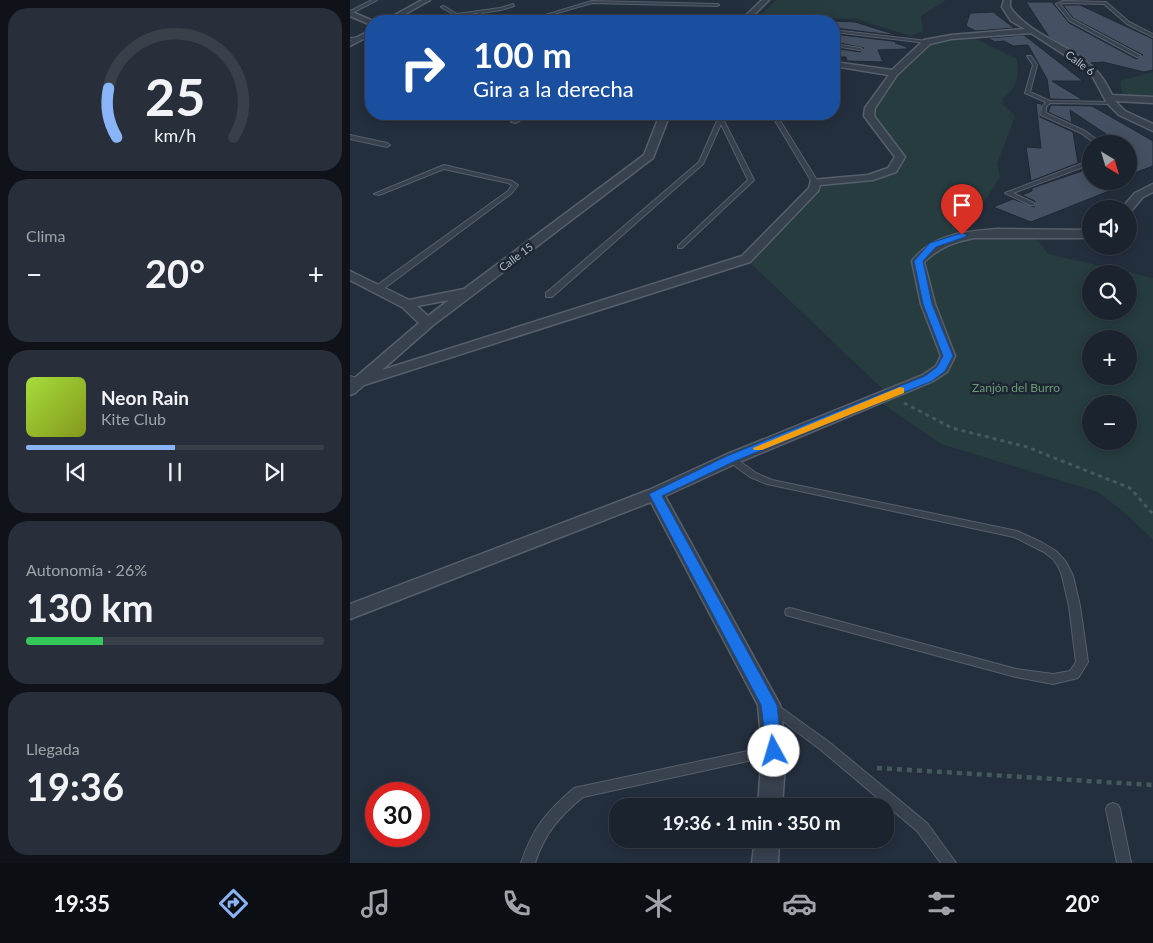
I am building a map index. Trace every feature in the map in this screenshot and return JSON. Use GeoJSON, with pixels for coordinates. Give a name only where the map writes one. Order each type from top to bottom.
{"type":"FeatureCollection","features":[{"type":"Feature","properties":{"kind":"street"},"geometry":{"type":"LineString","coordinates":[[399,15],[427,0]]}},
{"type":"Feature","properties":{"kind":"street"},"geometry":{"type":"LineString","coordinates":[[750,15],[766,0]]}},
{"type":"Feature","properties":{"kind":"street","name":"Calle 6"},"geometry":{"type":"LineString","coordinates":[[1007,0],[1006,7],[1014,19],[1077,59],[1097,76],[1122,113],[1153,128]]}},
{"type":"Feature","properties":{"kind":"street"},"geometry":{"type":"LineString","coordinates":[[350,13],[365,20]]}},
{"type":"Feature","properties":{"kind":"street"},"geometry":{"type":"LineString","coordinates":[[353,383],[746,259],[814,189],[815,182],[869,178],[892,170],[900,157],[869,116],[870,108],[894,73],[927,42],[952,37],[1033,31]]}},
{"type":"Feature","properties":{"kind":"street"},"geometry":{"type":"LineString","coordinates":[[350,44],[365,36]]}},
{"type":"Feature","properties":{"kind":"street"},"geometry":{"type":"LineString","coordinates":[[840,65],[894,73]]}},
{"type":"Feature","properties":{"kind":"street"},"geometry":{"type":"LineString","coordinates":[[1112,100],[1153,100]]}},
{"type":"Feature","properties":{"kind":"street","name":"Calle 15"},"geometry":{"type":"LineString","coordinates":[[353,383],[427,324],[649,156],[663,120]]}},
{"type":"Feature","properties":{"kind":"street"},"geometry":{"type":"LineString","coordinates":[[1135,200],[1139,195],[1153,187]]}},
{"type":"Feature","properties":{"kind":"street"},"geometry":{"type":"LineString","coordinates":[[350,612],[655,494],[731,459],[889,396],[928,378],[942,368],[948,356],[928,304],[918,261],[926,251],[945,240],[962,235],[1082,234]]}},
{"type":"Feature","properties":{"kind":"street"},"geometry":{"type":"LineString","coordinates":[[350,275],[407,304],[427,324]]}},
{"type":"Feature","properties":{"kind":"street"},"geometry":{"type":"LineString","coordinates":[[407,304],[469,292]]}},
{"type":"Feature","properties":{"kind":"street"},"geometry":{"type":"LineString","coordinates":[[655,494],[769,705],[774,751],[771,798]]}},
{"type":"Feature","properties":{"kind":"street"},"geometry":{"type":"LineString","coordinates":[[765,863],[766,848]]}},
{"type":"Feature","properties":{"kind":"lane"},"geometry":{"type":"LineString","coordinates":[[350,13],[375,0]]}},
{"type":"Feature","properties":{"kind":"lane"},"geometry":{"type":"LineString","coordinates":[[1139,56],[1071,20],[1058,4],[1083,1],[1105,3],[1128,23],[1153,36]]}},
{"type":"Feature","properties":{"kind":"lane"},"geometry":{"type":"LineString","coordinates":[[548,15],[592,2],[717,5]]}},
{"type":"Feature","properties":{"kind":"lane"},"geometry":{"type":"LineString","coordinates":[[497,4],[504,9]]}},
{"type":"Feature","properties":{"kind":"lane"},"geometry":{"type":"LineString","coordinates":[[443,7],[454,15],[504,9],[513,5]]}},
{"type":"Feature","properties":{"kind":"lane"},"geometry":{"type":"LineString","coordinates":[[478,12],[482,15]]}},
{"type":"Feature","properties":{"kind":"lane"},"geometry":{"type":"LineString","coordinates":[[840,32],[927,42]]}},
{"type":"Feature","properties":{"kind":"lane"},"geometry":{"type":"LineString","coordinates":[[350,39],[365,35]]}},
{"type":"Feature","properties":{"kind":"lane"},"geometry":{"type":"LineString","coordinates":[[840,46],[860,49]]}},
{"type":"Feature","properties":{"kind":"lane"},"geometry":{"type":"LineString","coordinates":[[1029,56],[1035,65],[1028,93],[1050,102],[1112,100]]}},
{"type":"Feature","properties":{"kind":"lane"},"geometry":{"type":"LineString","coordinates":[[1050,102],[1044,107],[1043,114],[1087,135]]}},
{"type":"Feature","properties":{"kind":"lane"},"geometry":{"type":"LineString","coordinates":[[514,122],[518,120]]}},
{"type":"Feature","properties":{"kind":"lane"},"geometry":{"type":"LineString","coordinates":[[549,294],[701,163],[720,120]]}},
{"type":"Feature","properties":{"kind":"lane"},"geometry":{"type":"LineString","coordinates":[[680,247],[751,180],[724,120]]}},
{"type":"Feature","properties":{"kind":"lane"},"geometry":{"type":"LineString","coordinates":[[777,120],[815,182]]}},
{"type":"Feature","properties":{"kind":"lane"},"geometry":{"type":"LineString","coordinates":[[350,137],[387,145]]}},
{"type":"Feature","properties":{"kind":"lane"},"geometry":{"type":"LineString","coordinates":[[1032,204],[1008,193],[1082,165]]}},
{"type":"Feature","properties":{"kind":"lane"},"geometry":{"type":"LineString","coordinates":[[377,194],[444,167],[510,182],[515,185],[510,192],[378,288]]}},
{"type":"Feature","properties":{"kind":"lane"},"geometry":{"type":"LineString","coordinates":[[731,459],[753,476],[770,482],[1017,534],[1041,546],[1058,558],[1068,574],[1082,662],[1074,675],[1067,677],[1053,679],[1016,673],[790,612]]}},
{"type":"Feature","properties":{"kind":"lane"},"geometry":{"type":"LineString","coordinates":[[769,705],[849,766],[922,827],[949,863]]}},
{"type":"Feature","properties":{"kind":"lane"},"geometry":{"type":"LineString","coordinates":[[528,863],[535,839],[555,812],[579,792],[774,751]]}},
{"type":"Feature","properties":{"kind":"lane"},"geometry":{"type":"LineString","coordinates":[[1113,809],[1124,863]]}},
{"type":"Feature","properties":{"kind":"path"},"geometry":{"type":"LineString","coordinates":[[889,396],[952,428],[1027,447],[1130,488],[1153,514]]}},
{"type":"Feature","properties":{"kind":"path"},"geometry":{"type":"LineString","coordinates":[[849,766],[1153,785]]}},
{"type":"Feature","properties":{"kind":"green space"},"geometry":{"type":"Polygon","coordinates":[[[776,0],[946,0],[921,16],[923,31],[911,36],[856,19],[840,18],[840,15],[762,14],[776,0]]]}},
{"type":"Feature","properties":{"kind":"green space","name":"Zanjón del Burro"},"geometry":{"type":"Polygon","coordinates":[[[968,35],[1017,59],[1018,71],[1016,82],[1011,91],[1002,99],[1003,105],[1015,116],[997,164],[1000,177],[963,235],[1033,234],[1048,254],[1096,265],[1082,265],[1082,320],[1137,320],[1137,274],[1153,278],[1153,540],[1125,513],[1098,492],[941,444],[877,400],[889,395],[746,259],[815,182],[869,178],[892,170],[900,157],[869,116],[894,73],[927,42],[968,35]]]}},
{"type":"Feature","properties":{"kind":"green space"},"geometry":{"type":"Polygon","coordinates":[[[1153,72],[1153,97],[1123,96],[1120,81],[1153,72]]]}},
{"type":"Feature","properties":{"kind":"building"},"geometry":{"type":"Polygon","coordinates":[[[1026,2],[1052,2],[1069,23],[1136,59],[1143,55],[1073,18],[1063,5],[1080,5],[1153,39],[1153,70],[1144,72],[1103,62],[1090,63],[1049,37],[1026,2]]]}},
{"type":"Feature","properties":{"kind":"building"},"geometry":{"type":"Polygon","coordinates":[[[993,12],[1014,28],[976,31],[966,26],[970,13],[993,12]]]}},
{"type":"Feature","properties":{"kind":"building"},"geometry":{"type":"Polygon","coordinates":[[[840,21],[855,22],[900,36],[840,29],[840,21]]]}},
{"type":"Feature","properties":{"kind":"building"},"geometry":{"type":"Polygon","coordinates":[[[840,35],[900,42],[895,43],[907,47],[907,49],[878,50],[883,62],[847,61],[846,57],[840,57],[840,49],[860,52],[864,48],[840,43],[840,35]]]}},
{"type":"Feature","properties":{"kind":"building"},"geometry":{"type":"Polygon","coordinates":[[[1024,35],[1083,81],[1052,81],[1083,100],[1050,99],[1047,79],[1028,45],[1013,46],[1004,41],[995,42],[988,38],[1024,35]]]}},
{"type":"Feature","properties":{"kind":"building"},"geometry":{"type":"Polygon","coordinates":[[[1036,103],[1042,104],[1040,117],[1073,132],[1078,163],[1031,181],[1026,147],[1041,148],[1036,103]]]}},
{"type":"Feature","properties":{"kind":"building"},"geometry":{"type":"Polygon","coordinates":[[[1051,105],[1092,106],[1153,141],[1153,166],[1138,172],[1138,135],[1108,135],[1070,110],[1072,123],[1048,112],[1051,105]]]}},
{"type":"Feature","properties":{"kind":"building"},"geometry":{"type":"Polygon","coordinates":[[[1082,171],[1082,190],[1112,190],[1082,200],[1082,202],[1031,222],[993,207],[1013,199],[1034,207],[1035,201],[1022,195],[1032,191],[1032,188],[1082,171]]]}},
{"type":"Feature","properties":{"kind":"slow traffic"},"geometry":{"type":"LineString","coordinates":[[758,448],[900,391]]}},
{"type":"Feature","properties":{"kind":"route"},"geometry":{"type":"LineString","coordinates":[[774,751],[769,705],[655,494],[731,459],[889,396],[928,378],[942,368],[948,356],[928,304],[918,261],[933,245],[962,235]]}}]}
